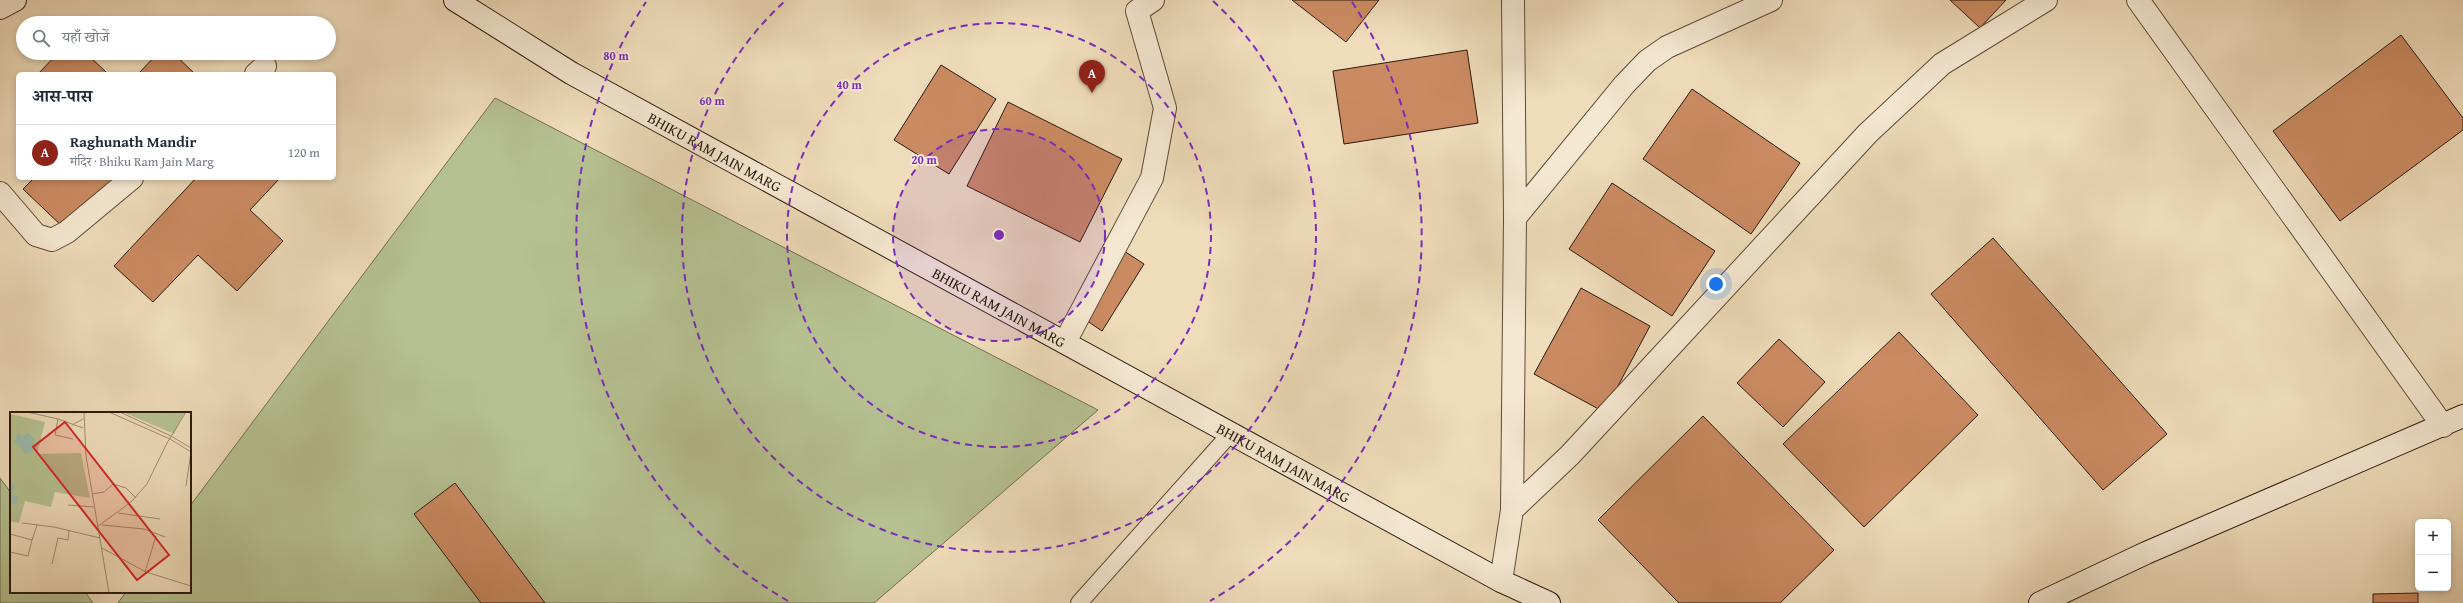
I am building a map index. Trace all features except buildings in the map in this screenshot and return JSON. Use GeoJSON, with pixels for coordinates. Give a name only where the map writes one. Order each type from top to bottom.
{"type":"FeatureCollection","features":[{"type":"Feature","properties":{"kind":"street"},"geometry":{"type":"LineString","coordinates":[[0,8],[15,0]]}},
{"type":"Feature","properties":{"kind":"street","name":"BHIKU RAM JAIN MARG"},"geometry":{"type":"LineString","coordinates":[[455,0],[572,73],[1501,581],[1549,603]]}},
{"type":"Feature","properties":{"kind":"street"},"geometry":{"type":"LineString","coordinates":[[1065,342],[1152,178],[1165,108],[1137,11],[1153,0]]}},
{"type":"Feature","properties":{"kind":"street"},"geometry":{"type":"LineString","coordinates":[[1501,581],[1512,510],[1515,218],[1513,0]]}},
{"type":"Feature","properties":{"kind":"street"},"geometry":{"type":"LineString","coordinates":[[1515,218],[1624,84],[1647,61],[1667,47],[1771,0]]}},
{"type":"Feature","properties":{"kind":"street"},"geometry":{"type":"LineString","coordinates":[[1512,510],[1570,455],[1868,133],[1911,91],[1942,64],[2046,0]]}},
{"type":"Feature","properties":{"kind":"street"},"geometry":{"type":"LineString","coordinates":[[2138,0],[2443,426]]}},
{"type":"Feature","properties":{"kind":"street"},"geometry":{"type":"LineString","coordinates":[[0,193],[36,235],[52,240],[67,232],[130,180]]}},
{"type":"Feature","properties":{"kind":"street"},"geometry":{"type":"LineString","coordinates":[[2040,603],[2146,553],[2443,426],[2463,416]]}},
{"type":"Feature","properties":{"kind":"lane"},"geometry":{"type":"LineString","coordinates":[[1079,603],[1231,433]]}},
{"type":"Feature","properties":{"kind":"green space"},"geometry":{"type":"Polygon","coordinates":[[[495,98],[1098,410],[874,603],[118,603],[125,593],[191,593],[191,505],[495,98]]]}},
{"type":"Feature","properties":{"kind":"green space"},"geometry":{"type":"Polygon","coordinates":[[[0,478],[10,492],[10,593],[86,593],[93,603],[0,603],[0,478]]]}},
{"type":"Feature","properties":{"kind":"place","name":"Raghunath Mandir"},"geometry":{"type":"Point","coordinates":[1092,93]}}]}
